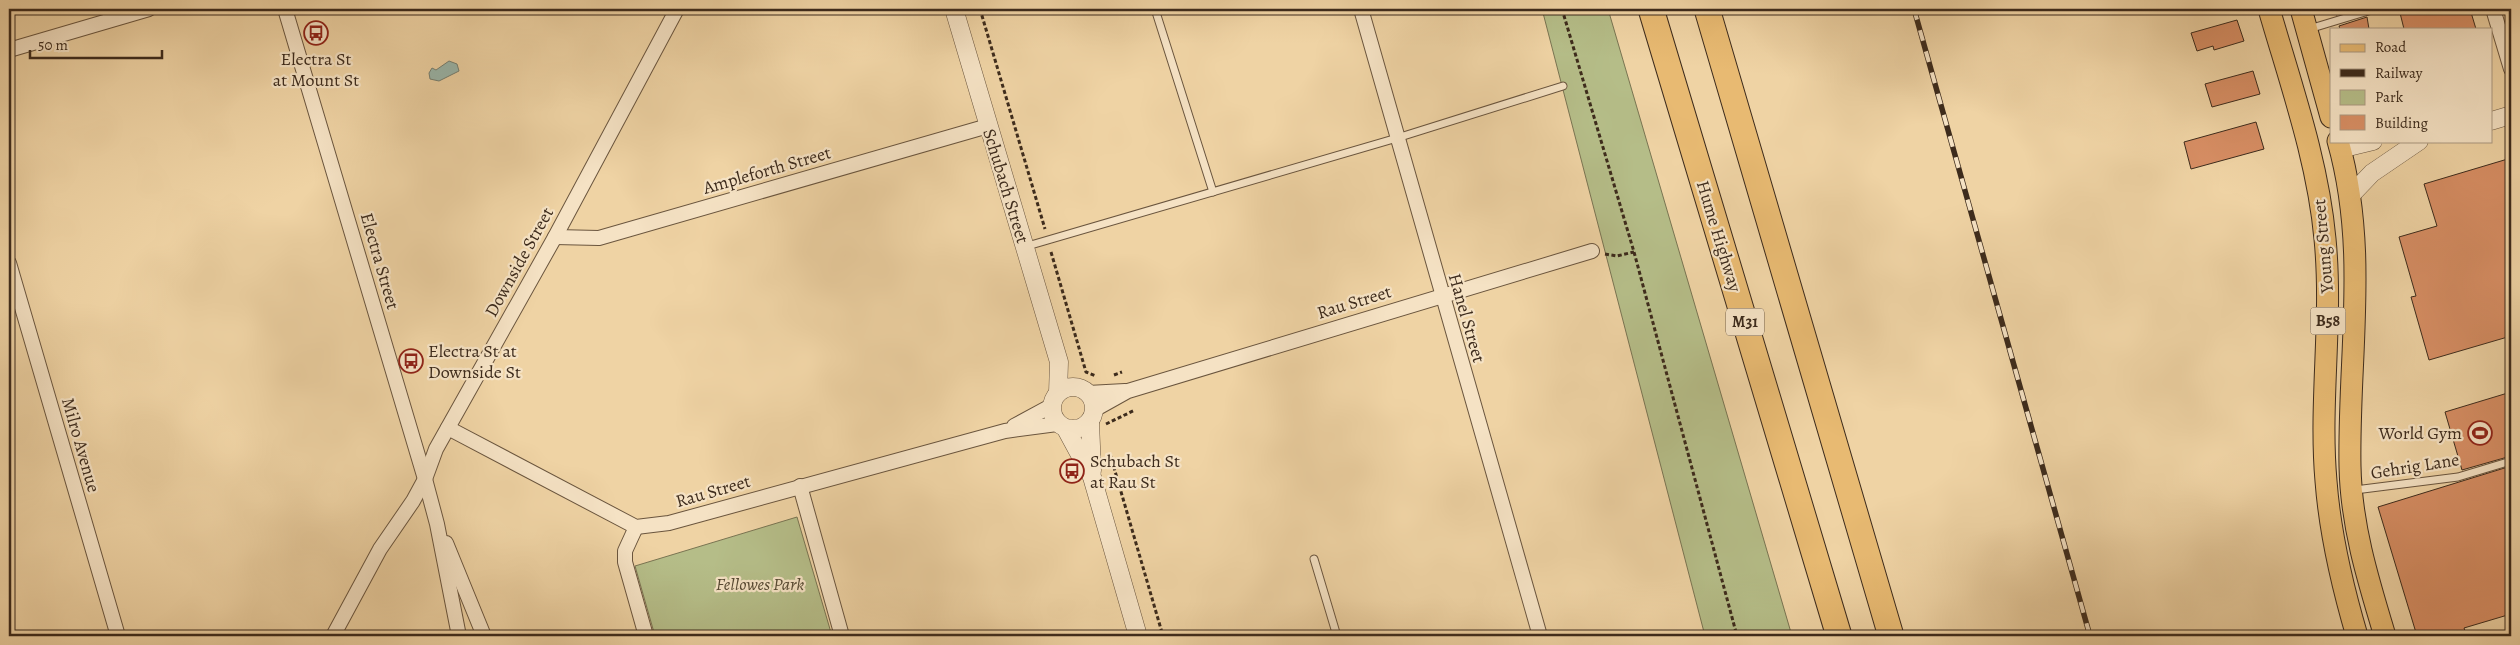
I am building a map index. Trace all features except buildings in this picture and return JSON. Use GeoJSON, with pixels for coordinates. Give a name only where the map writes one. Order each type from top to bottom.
{"type":"FeatureCollection","features":[{"type":"Feature","properties":{"kind":"highway","name":"Hume Highway"},"geometry":{"type":"LineString","coordinates":[[1651,9],[1840,636]]}},
{"type":"Feature","properties":{"kind":"highway"},"geometry":{"type":"LineString","coordinates":[[1707,9],[1891,636]]}},
{"type":"Feature","properties":{"kind":"highway"},"geometry":{"type":"LineString","coordinates":[[1864,547],[1897,636]]}},
{"type":"Feature","properties":{"kind":"main road","name":"Young Street"},"geometry":{"type":"LineString","coordinates":[[2269,9],[2317,185],[2326,240],[2328,296],[2326,480],[2332,537],[2357,636]]}},
{"type":"Feature","properties":{"kind":"main road"},"geometry":{"type":"LineString","coordinates":[[2301,9],[2330,113]]}},
{"type":"Feature","properties":{"kind":"main road","name":"Young Street"},"geometry":{"type":"LineString","coordinates":[[2339,145],[2350,196],[2357,295],[2350,466],[2352,491],[2359,545],[2385,636]]}},
{"type":"Feature","properties":{"kind":"main road"},"geometry":{"type":"LineString","coordinates":[[2317,185],[2339,145]]}},
{"type":"Feature","properties":{"kind":"street"},"geometry":{"type":"LineString","coordinates":[[9,50],[124,12],[148,9]]}},
{"type":"Feature","properties":{"kind":"street","name":"Electra Street"},"geometry":{"type":"LineString","coordinates":[[285,9],[425,479],[437,524],[459,636]]}},
{"type":"Feature","properties":{"kind":"street","name":"Downside Street"},"geometry":{"type":"LineString","coordinates":[[333,636],[380,549],[425,479],[436,449],[555,237],[677,9]]}},
{"type":"Feature","properties":{"kind":"street","name":"Schubach Street"},"geometry":{"type":"LineString","coordinates":[[954,9],[1059,362],[1055,400]]}},
{"type":"Feature","properties":{"kind":"street","name":"Hanel Street"},"geometry":{"type":"LineString","coordinates":[[1361,9],[1441,295],[1540,636]]}},
{"type":"Feature","properties":{"kind":"street"},"geometry":{"type":"LineString","coordinates":[[2493,9],[2511,69]]}},
{"type":"Feature","properties":{"kind":"street"},"geometry":{"type":"LineString","coordinates":[[2492,120],[2511,115]]}},
{"type":"Feature","properties":{"kind":"street","name":"Ampleforth Street"},"geometry":{"type":"LineString","coordinates":[[555,237],[599,238],[988,126]]}},
{"type":"Feature","properties":{"kind":"street"},"geometry":{"type":"LineString","coordinates":[[2339,145],[2364,142]]}},
{"type":"Feature","properties":{"kind":"street"},"geometry":{"type":"LineString","coordinates":[[2350,196],[2372,173],[2416,142]]}},
{"type":"Feature","properties":{"kind":"street","name":"Rau Street"},"geometry":{"type":"LineString","coordinates":[[1083,390],[1128,390],[1592,251]]}},
{"type":"Feature","properties":{"kind":"street","name":"Milro Avenue"},"geometry":{"type":"LineString","coordinates":[[9,263],[118,636]]}},
{"type":"Feature","properties":{"kind":"street","name":"Schubach Street"},"geometry":{"type":"LineString","coordinates":[[1059,362],[1083,390]]}},
{"type":"Feature","properties":{"kind":"street"},"geometry":{"type":"LineString","coordinates":[[1092,477],[1095,419],[1092,399],[1083,390],[1067,388],[1055,400],[1054,418],[1062,426],[1092,477],[1138,636]]}},
{"type":"Feature","properties":{"kind":"street","name":"Rau Street"},"geometry":{"type":"LineString","coordinates":[[1095,419],[1128,390]]}},
{"type":"Feature","properties":{"kind":"street","name":"Rau Street"},"geometry":{"type":"LineString","coordinates":[[1005,431],[1055,400]]}},
{"type":"Feature","properties":{"kind":"street"},"geometry":{"type":"LineString","coordinates":[[1062,426],[1082,428],[1095,419]]}},
{"type":"Feature","properties":{"kind":"street","name":"Rau Street"},"geometry":{"type":"LineString","coordinates":[[636,527],[669,522],[1005,431],[1062,426]]}},
{"type":"Feature","properties":{"kind":"street"},"geometry":{"type":"LineString","coordinates":[[448,428],[636,527],[625,551],[625,562],[646,636]]}},
{"type":"Feature","properties":{"kind":"street"},"geometry":{"type":"LineString","coordinates":[[800,486],[842,636]]}},
{"type":"Feature","properties":{"kind":"street","name":"Electra Street"},"geometry":{"type":"LineString","coordinates":[[437,524],[484,636]]}},
{"type":"Feature","properties":{"kind":"lane"},"geometry":{"type":"LineString","coordinates":[[1156,9],[1213,192]]}},
{"type":"Feature","properties":{"kind":"lane"},"geometry":{"type":"LineString","coordinates":[[2307,29],[2375,9]]}},
{"type":"Feature","properties":{"kind":"lane"},"geometry":{"type":"LineString","coordinates":[[1024,247],[1397,138],[1563,86]]}},
{"type":"Feature","properties":{"kind":"lane","name":"Gehrig Lane"},"geometry":{"type":"LineString","coordinates":[[2352,491],[2458,476],[2511,461]]}},
{"type":"Feature","properties":{"kind":"lane"},"geometry":{"type":"LineString","coordinates":[[1314,559],[1338,636]]}},
{"type":"Feature","properties":{"kind":"path"},"geometry":{"type":"LineString","coordinates":[[980,9],[1086,372],[1099,378]]}},
{"type":"Feature","properties":{"kind":"path"},"geometry":{"type":"LineString","coordinates":[[1562,9],[1634,252],[1737,636]]}},
{"type":"Feature","properties":{"kind":"path"},"geometry":{"type":"LineString","coordinates":[[1592,251],[1617,256],[1634,252]]}},
{"type":"Feature","properties":{"kind":"path"},"geometry":{"type":"LineString","coordinates":[[1106,378],[1122,372]]}},
{"type":"Feature","properties":{"kind":"path"},"geometry":{"type":"LineString","coordinates":[[1095,419],[1135,410]]}},
{"type":"Feature","properties":{"kind":"path"},"geometry":{"type":"LineString","coordinates":[[1109,451],[1163,636]]}},
{"type":"Feature","properties":{"kind":"green space"},"geometry":{"type":"Polygon","coordinates":[[[1542,9],[1608,9],[1792,636],[1705,636],[1542,9]]]}},
{"type":"Feature","properties":{"kind":"green space","name":"Fellowes Park"},"geometry":{"type":"Polygon","coordinates":[[[797,517],[832,636],[655,636],[635,566],[797,517]]]}},
{"type":"Feature","properties":{"kind":"shaded area"},"geometry":{"type":"Polygon","coordinates":[[[449,61],[457,64],[459,71],[439,81],[430,79],[429,73],[432,68],[436,70],[449,61]]]}},
{"type":"Feature","properties":{"kind":"railway"},"geometry":{"type":"LineString","coordinates":[[1914,9],[2090,636]]}},
{"type":"Feature","properties":{"kind":"place","name":"Electra St at Mount St"},"geometry":{"type":"Point","coordinates":[316,33]}},
{"type":"Feature","properties":{"kind":"place","name":"Electra St at Downside St"},"geometry":{"type":"Point","coordinates":[411,361]}},
{"type":"Feature","properties":{"kind":"place","name":"World Gym"},"geometry":{"type":"Point","coordinates":[2480,433]}},
{"type":"Feature","properties":{"kind":"place","name":"Schubach St at Rau St"},"geometry":{"type":"Point","coordinates":[1072,471]}}]}
